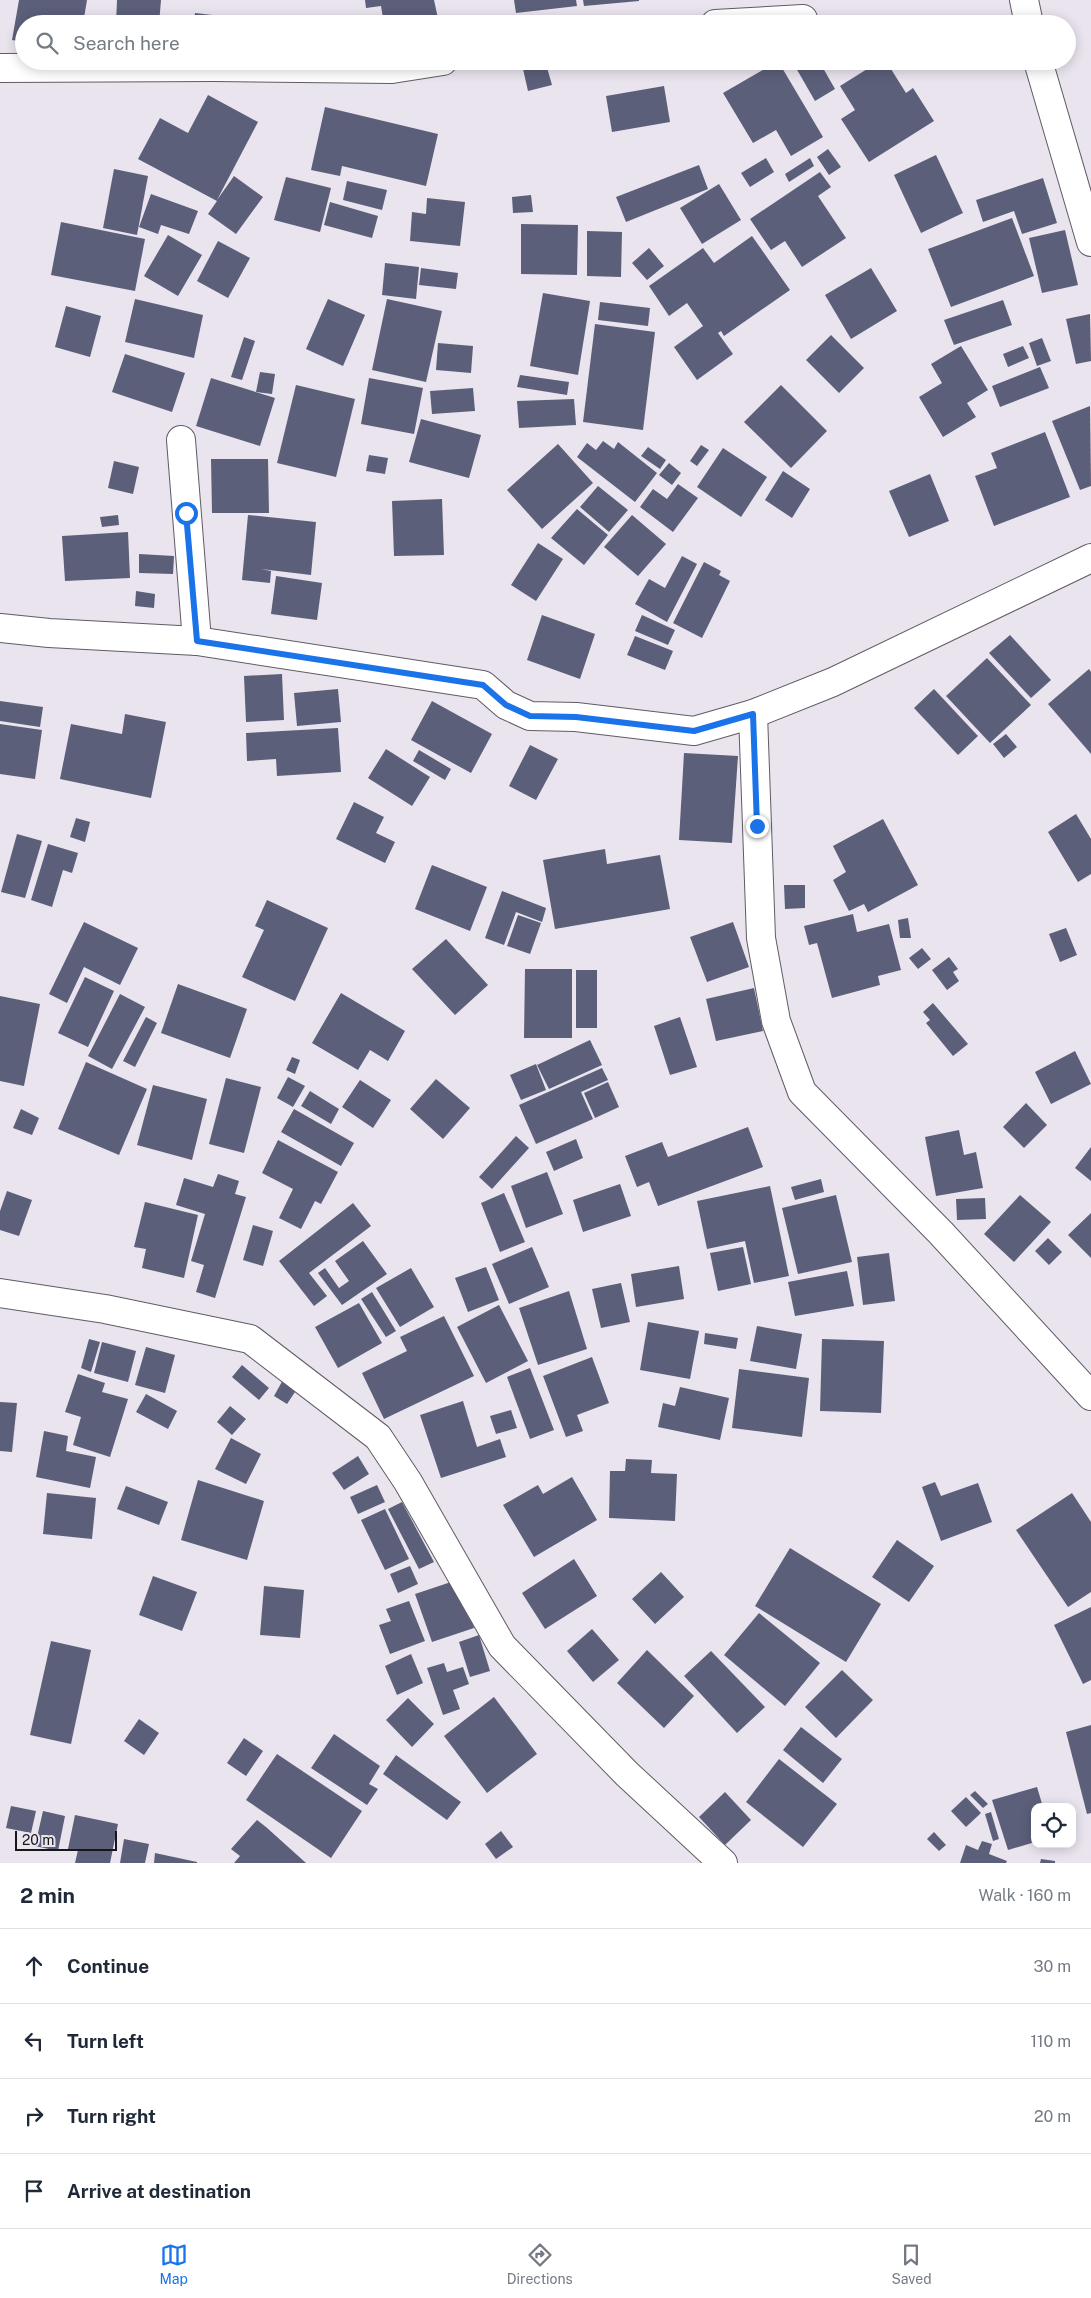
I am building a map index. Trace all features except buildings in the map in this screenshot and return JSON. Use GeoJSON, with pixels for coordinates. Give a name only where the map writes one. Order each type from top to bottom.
{"type":"FeatureCollection","features":[{"type":"Feature","properties":{"kind":"street"},"geometry":{"type":"LineString","coordinates":[[1024,0],[1027,15]]}},
{"type":"Feature","properties":{"kind":"street"},"geometry":{"type":"LineString","coordinates":[[0,68],[15,68]]}},
{"type":"Feature","properties":{"kind":"street"},"geometry":{"type":"LineString","coordinates":[[1041,70],[1091,242]]}},
{"type":"Feature","properties":{"kind":"street"},"geometry":{"type":"LineString","coordinates":[[181,440],[197,641]]}},
{"type":"Feature","properties":{"kind":"street"},"geometry":{"type":"LineString","coordinates":[[0,628],[59,634],[197,641],[483,685],[506,705],[530,716],[576,717],[694,731],[753,714],[833,682],[1091,558]]}},
{"type":"Feature","properties":{"kind":"street"},"geometry":{"type":"LineString","coordinates":[[753,714],[761,938],[776,1021],[802,1092],[941,1233],[1091,1396]]}},
{"type":"Feature","properties":{"kind":"street"},"geometry":{"type":"LineString","coordinates":[[0,1293],[105,1309],[250,1339],[378,1438],[401,1469],[502,1646],[628,1774],[723,1863]]}},
{"type":"Feature","properties":{"kind":"route"},"geometry":{"type":"LineString","coordinates":[[186,513],[197,641],[483,685],[506,705],[530,716],[576,717],[694,731],[753,714],[757,826]]}}]}
